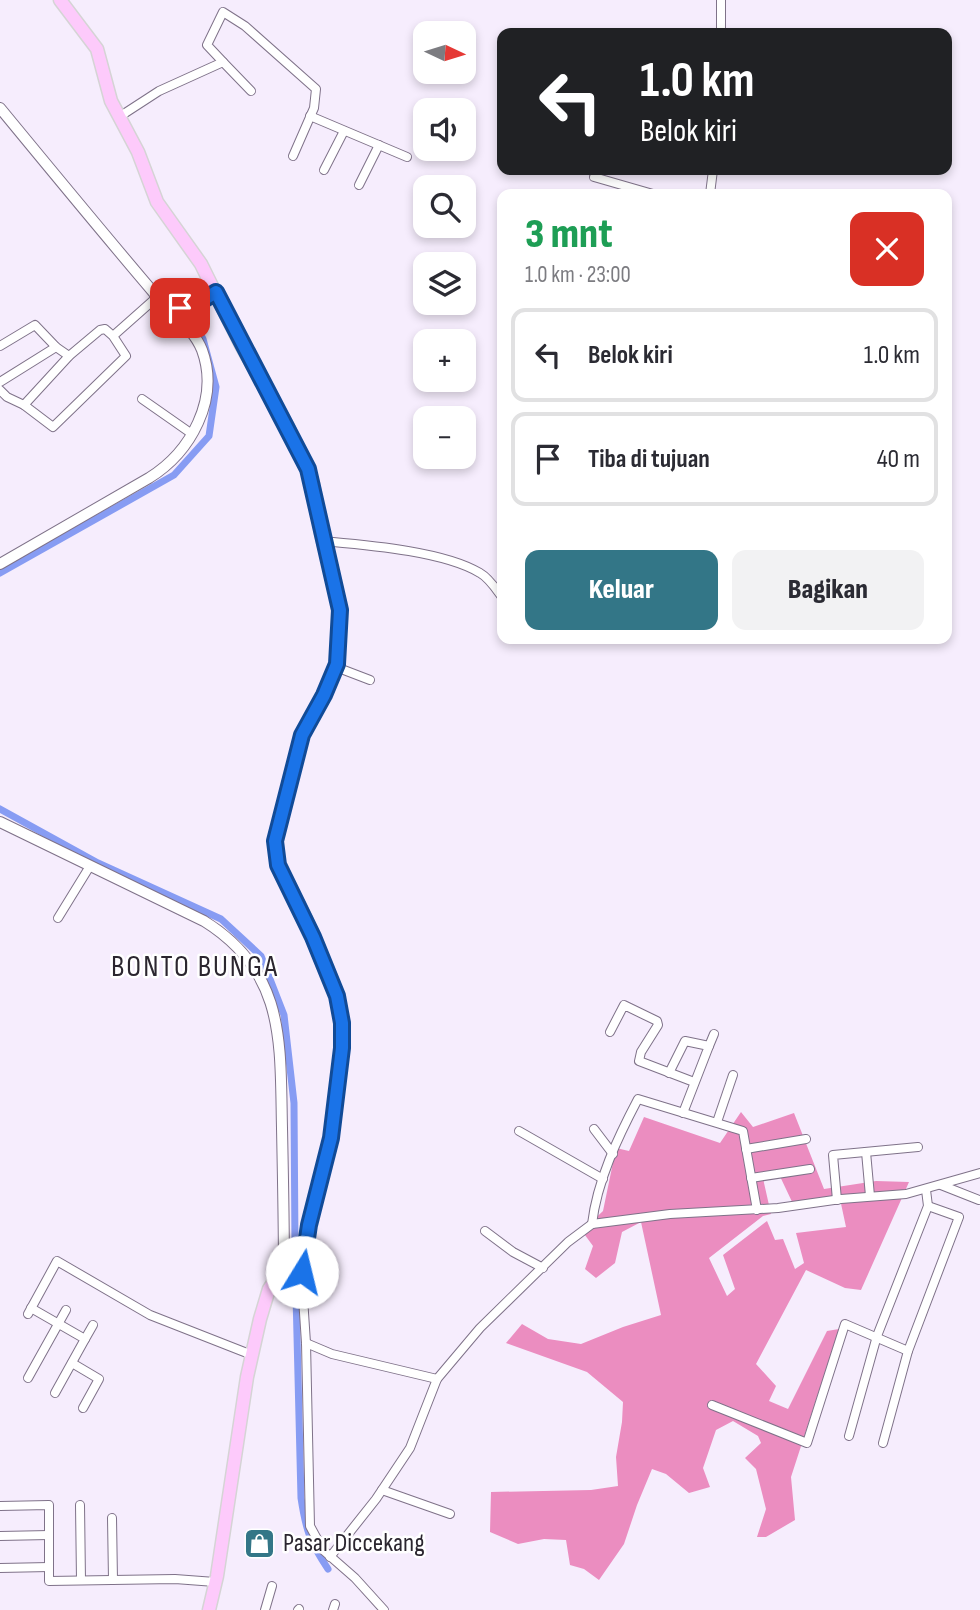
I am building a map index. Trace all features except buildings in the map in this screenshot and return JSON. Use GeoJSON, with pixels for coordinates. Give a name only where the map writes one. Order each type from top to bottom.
{"type":"FeatureCollection","features":[{"type":"Feature","properties":{"kind":"main road"},"geometry":{"type":"LineString","coordinates":[[60,0],[97,49],[111,102],[138,152],[159,206],[201,264],[308,469],[339,604],[336,667],[302,735],[275,841],[278,865],[316,943],[337,996],[342,1023],[342,1048],[331,1138],[309,1225],[305,1260],[301,1267],[278,1275],[269,1289],[253,1355],[209,1610]]}},
{"type":"Feature","properties":{"kind":"street"},"geometry":{"type":"LineString","coordinates":[[721,0],[721,28]]}},
{"type":"Feature","properties":{"kind":"street"},"geometry":{"type":"LineString","coordinates":[[251,92],[207,45],[223,12],[245,26],[316,89],[310,116],[293,156]]}},
{"type":"Feature","properties":{"kind":"street"},"geometry":{"type":"LineString","coordinates":[[119,117],[159,92],[223,62]]}},
{"type":"Feature","properties":{"kind":"street"},"geometry":{"type":"LineString","coordinates":[[0,108],[157,297],[179,308],[197,341],[208,373],[207,397],[192,434],[175,457],[155,474],[0,564]]}},
{"type":"Feature","properties":{"kind":"street"},"geometry":{"type":"LineString","coordinates":[[310,116],[407,157]]}},
{"type":"Feature","properties":{"kind":"street"},"geometry":{"type":"LineString","coordinates":[[324,170],[344,131]]}},
{"type":"Feature","properties":{"kind":"street"},"geometry":{"type":"LineString","coordinates":[[359,185],[379,145]]}},
{"type":"Feature","properties":{"kind":"street"},"geometry":{"type":"LineString","coordinates":[[594,177],[636,189]]}},
{"type":"Feature","properties":{"kind":"street"},"geometry":{"type":"LineString","coordinates":[[179,308],[200,302],[216,292]]}},
{"type":"Feature","properties":{"kind":"street"},"geometry":{"type":"LineString","coordinates":[[113,336],[157,297]]}},
{"type":"Feature","properties":{"kind":"street"},"geometry":{"type":"LineString","coordinates":[[0,346],[35,325],[56,347],[69,356]]}},
{"type":"Feature","properties":{"kind":"street"},"geometry":{"type":"LineString","coordinates":[[0,390],[53,427],[127,356],[113,336],[101,329],[69,356],[24,405]]}},
{"type":"Feature","properties":{"kind":"street"},"geometry":{"type":"LineString","coordinates":[[0,382],[56,347]]}},
{"type":"Feature","properties":{"kind":"street"},"geometry":{"type":"LineString","coordinates":[[142,399],[192,434]]}},
{"type":"Feature","properties":{"kind":"street"},"geometry":{"type":"LineString","coordinates":[[323,541],[383,547],[457,563],[483,574],[497,591]]}},
{"type":"Feature","properties":{"kind":"street"},"geometry":{"type":"LineString","coordinates":[[336,667],[370,680]]}},
{"type":"Feature","properties":{"kind":"street"},"geometry":{"type":"LineString","coordinates":[[0,822],[214,927],[248,958],[266,990],[279,1034],[284,1273]]}},
{"type":"Feature","properties":{"kind":"street"},"geometry":{"type":"LineString","coordinates":[[58,918],[90,866]]}},
{"type":"Feature","properties":{"kind":"street"},"geometry":{"type":"LineString","coordinates":[[610,1032],[624,1005],[657,1021],[658,1025],[639,1060],[694,1082]]}},
{"type":"Feature","properties":{"kind":"street"},"geometry":{"type":"LineString","coordinates":[[683,1113],[714,1034]]}},
{"type":"Feature","properties":{"kind":"street"},"geometry":{"type":"LineString","coordinates":[[669,1073],[685,1041],[709,1046]]}},
{"type":"Feature","properties":{"kind":"street"},"geometry":{"type":"LineString","coordinates":[[717,1122],[733,1075]]}},
{"type":"Feature","properties":{"kind":"street"},"geometry":{"type":"LineString","coordinates":[[592,1224],[595,1200],[638,1099],[743,1131],[757,1210]]}},
{"type":"Feature","properties":{"kind":"street"},"geometry":{"type":"LineString","coordinates":[[594,1129],[613,1154]]}},
{"type":"Feature","properties":{"kind":"street"},"geometry":{"type":"LineString","coordinates":[[519,1131],[603,1179]]}},
{"type":"Feature","properties":{"kind":"street"},"geometry":{"type":"LineString","coordinates":[[746,1149],[806,1139]]}},
{"type":"Feature","properties":{"kind":"street"},"geometry":{"type":"LineString","coordinates":[[837,1200],[833,1155],[918,1147]]}},
{"type":"Feature","properties":{"kind":"street"},"geometry":{"type":"LineString","coordinates":[[866,1152],[870,1196]]}},
{"type":"Feature","properties":{"kind":"street"},"geometry":{"type":"LineString","coordinates":[[751,1178],[810,1169]]}},
{"type":"Feature","properties":{"kind":"street"},"geometry":{"type":"LineString","coordinates":[[330,1557],[382,1490],[413,1442],[437,1380],[480,1328],[568,1242],[592,1224],[670,1214],[757,1210],[906,1194],[980,1172]]}},
{"type":"Feature","properties":{"kind":"street"},"geometry":{"type":"LineString","coordinates":[[941,1185],[979,1200]]}},
{"type":"Feature","properties":{"kind":"street"},"geometry":{"type":"LineString","coordinates":[[849,1436],[877,1336],[928,1206],[926,1190]]}},
{"type":"Feature","properties":{"kind":"street"},"geometry":{"type":"LineString","coordinates":[[883,1443],[908,1350],[959,1217],[928,1206]]}},
{"type":"Feature","properties":{"kind":"street"},"geometry":{"type":"LineString","coordinates":[[485,1231],[513,1252],[543,1268]]}},
{"type":"Feature","properties":{"kind":"street"},"geometry":{"type":"LineString","coordinates":[[85,1339],[30,1311],[57,1261],[150,1315],[253,1355]]}},
{"type":"Feature","properties":{"kind":"street"},"geometry":{"type":"LineString","coordinates":[[301,1267],[306,1343],[310,1526],[319,1545],[355,1578],[384,1610]]}},
{"type":"Feature","properties":{"kind":"street"},"geometry":{"type":"LineString","coordinates":[[28,1378],[66,1310]]}},
{"type":"Feature","properties":{"kind":"street"},"geometry":{"type":"LineString","coordinates":[[712,1405],[807,1443],[845,1324],[908,1350]]}},
{"type":"Feature","properties":{"kind":"street"},"geometry":{"type":"LineString","coordinates":[[55,1393],[93,1325]]}},
{"type":"Feature","properties":{"kind":"street"},"geometry":{"type":"LineString","coordinates":[[306,1343],[331,1354],[437,1380]]}},
{"type":"Feature","properties":{"kind":"street"},"geometry":{"type":"LineString","coordinates":[[72,1363],[99,1379],[83,1408]]}},
{"type":"Feature","properties":{"kind":"street"},"geometry":{"type":"LineString","coordinates":[[382,1490],[450,1514]]}},
{"type":"Feature","properties":{"kind":"street"},"geometry":{"type":"LineString","coordinates":[[0,1506],[48,1505],[50,1581],[175,1579],[215,1582]]}},
{"type":"Feature","properties":{"kind":"street"},"geometry":{"type":"LineString","coordinates":[[80,1505],[81,1580]]}},
{"type":"Feature","properties":{"kind":"street"},"geometry":{"type":"LineString","coordinates":[[112,1518],[113,1580]]}},
{"type":"Feature","properties":{"kind":"street"},"geometry":{"type":"LineString","coordinates":[[0,1536],[49,1535]]}},
{"type":"Feature","properties":{"kind":"street"},"geometry":{"type":"LineString","coordinates":[[0,1568],[49,1567]]}},
{"type":"Feature","properties":{"kind":"street"},"geometry":{"type":"LineString","coordinates":[[265,1610],[272,1586]]}},
{"type":"Feature","properties":{"kind":"shaded area"},"geometry":{"type":"Polygon","coordinates":[[[741,1112],[753,1127],[794,1113],[824,1189],[876,1181],[909,1182],[861,1290],[845,1288],[806,1270],[756,1364],[776,1386],[769,1401],[788,1409],[827,1331],[839,1329],[791,1477],[795,1520],[766,1537],[757,1537],[766,1509],[756,1469],[745,1458],[761,1443],[758,1436],[733,1421],[716,1430],[703,1468],[710,1487],[689,1493],[666,1474],[652,1469],[624,1544],[599,1580],[584,1569],[570,1565],[566,1540],[544,1539],[518,1544],[490,1532],[491,1492],[591,1490],[618,1486],[616,1457],[623,1402],[587,1372],[506,1343],[522,1324],[548,1339],[581,1344],[661,1315],[641,1222],[622,1232],[615,1263],[596,1278],[585,1269],[593,1246],[582,1231],[603,1211],[616,1148],[629,1151],[644,1117],[720,1143],[741,1112]],[[777,1170],[762,1174],[771,1214],[763,1216],[709,1258],[727,1296],[735,1289],[723,1255],[767,1221],[775,1240],[783,1239],[795,1269],[804,1263],[796,1233],[846,1227],[840,1199],[794,1206],[777,1170]]]}},
{"type":"Feature","properties":{"kind":"waterway"},"geometry":{"type":"LineString","coordinates":[[0,573],[174,475],[209,436],[216,387],[203,339],[189,310]]}},
{"type":"Feature","properties":{"kind":"waterway"},"geometry":{"type":"LineString","coordinates":[[0,809],[98,863],[221,919],[261,956],[284,1015],[294,1103],[295,1248]]}},
{"type":"Feature","properties":{"kind":"waterway"},"geometry":{"type":"LineString","coordinates":[[296,1295],[301,1498],[310,1536],[328,1569]]}},
{"type":"Feature","properties":{"kind":"place","name":"Pasar Diccekang"},"geometry":{"type":"Point","coordinates":[260,1543]}},
{"type":"Feature","properties":{"kind":"district","name":"BONTO BUNGA"},"geometry":{"type":"Point","coordinates":[195,967]}},
{"type":"Feature","properties":{"kind":"route"},"geometry":{"type":"LineString","coordinates":[[180,308],[189,300],[200,302],[216,292],[241,345],[288,427],[308,469],[339,604],[337,664],[302,735],[275,841],[278,865],[306,919],[337,996],[342,1023],[342,1048],[331,1138],[309,1225],[302,1272]]}}]}
